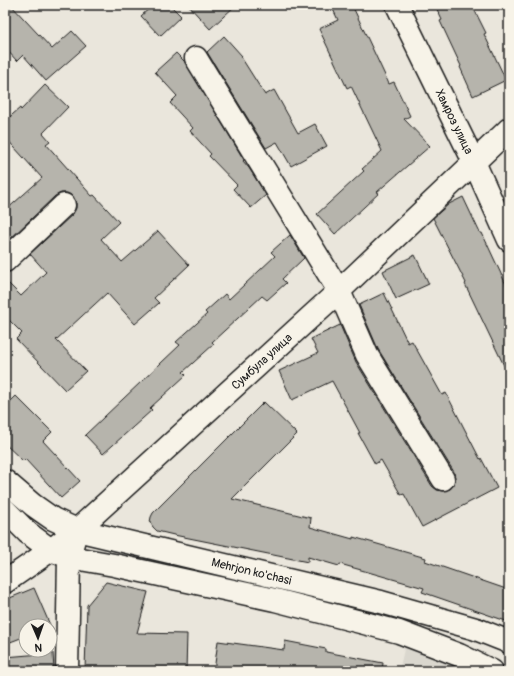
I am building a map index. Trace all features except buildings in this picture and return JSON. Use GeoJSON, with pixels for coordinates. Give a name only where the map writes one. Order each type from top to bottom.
{"type":"FeatureCollection","features":[{"type":"Feature","properties":{"kind":"street","name":"Хамроз улица"},"geometry":{"type":"LineString","coordinates":[[397,5],[474,162],[509,240]]}},
{"type":"Feature","properties":{"kind":"street"},"geometry":{"type":"LineString","coordinates":[[196,58],[339,291],[366,356],[443,479]]}},
{"type":"Feature","properties":{"kind":"street","name":"Сумбула улица"},"geometry":{"type":"LineString","coordinates":[[77,530],[339,291],[509,129]]}},
{"type":"Feature","properties":{"kind":"street"},"geometry":{"type":"LineString","coordinates":[[5,261],[64,205]]}},
{"type":"Feature","properties":{"kind":"street","name":"Mehrjon ko'chasi"},"geometry":{"type":"LineString","coordinates":[[5,481],[53,519],[77,530],[381,602],[476,629],[509,642]]}},
{"type":"Feature","properties":{"kind":"street","name":"Mehrjon ko'chasi"},"geometry":{"type":"LineString","coordinates":[[5,510],[28,532],[60,553],[274,600],[399,632],[459,655],[492,671]]}},
{"type":"Feature","properties":{"kind":"street"},"geometry":{"type":"LineString","coordinates":[[5,582],[60,553],[77,530]]}},
{"type":"Feature","properties":{"kind":"street"},"geometry":{"type":"LineString","coordinates":[[60,553],[67,671]]}},
{"type":"Feature","properties":{"kind":"shaded area"},"geometry":{"type":"Polygon","coordinates":[[[406,641],[467,671],[399,671],[406,641]]]}}]}
